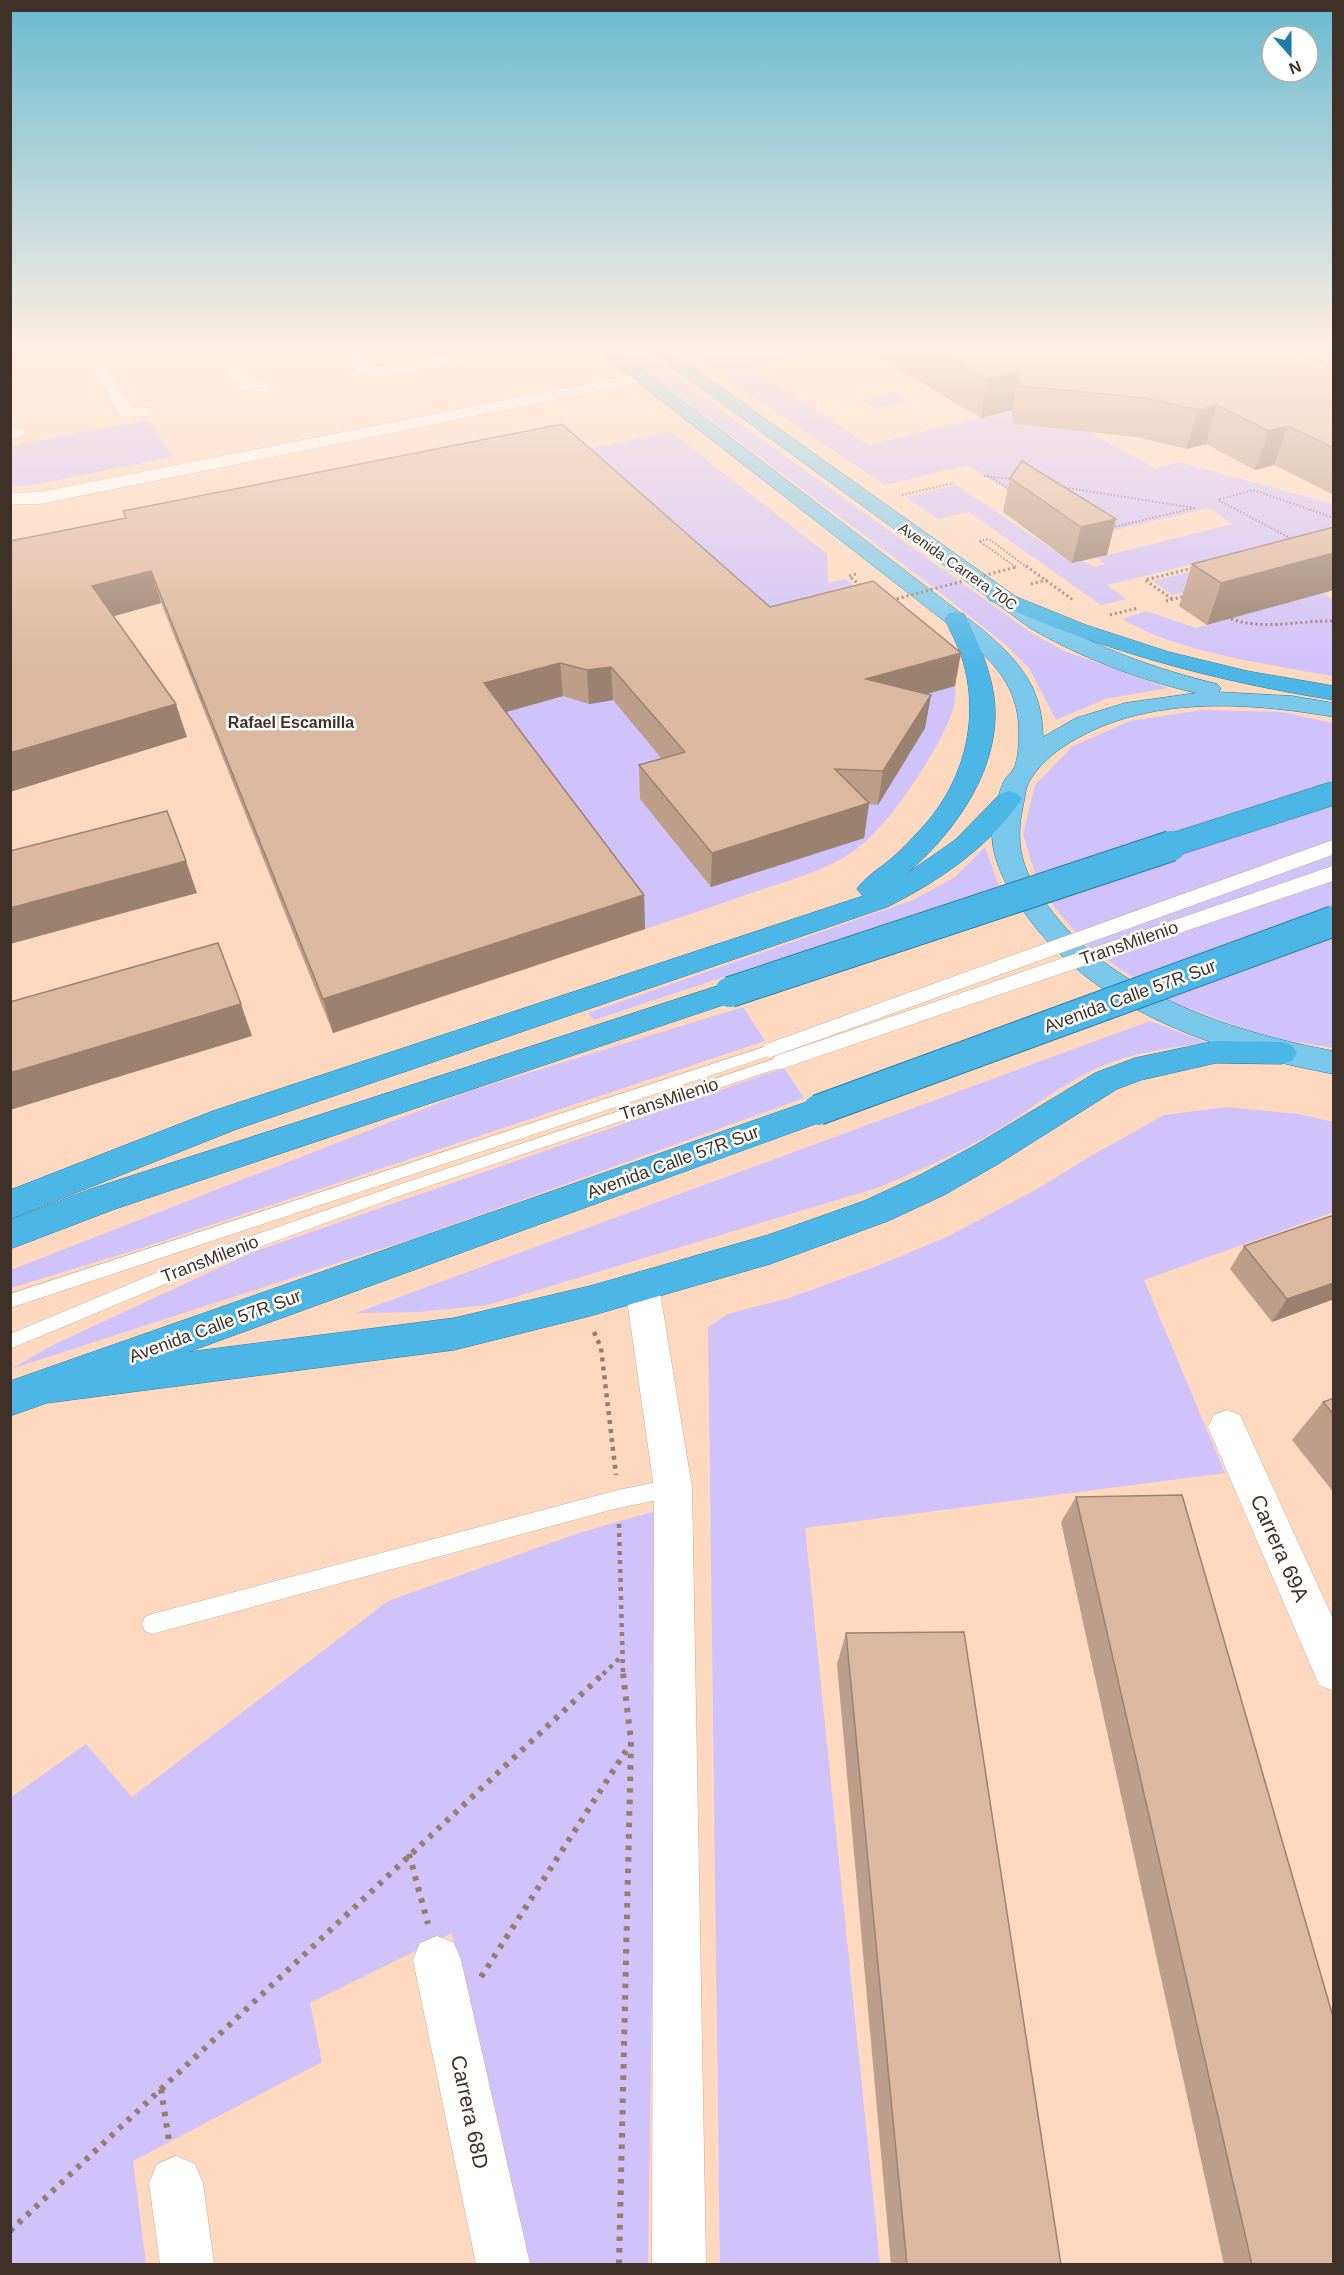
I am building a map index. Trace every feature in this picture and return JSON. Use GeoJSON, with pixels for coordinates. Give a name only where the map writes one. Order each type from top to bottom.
{"type":"FeatureCollection","features":[{"type":"Feature","properties":{"kind":"highway"},"geometry":{"type":"LineString","coordinates":[[997,595],[1095,638],[1152,656],[1214,672],[1334,693]]}},
{"type":"Feature","properties":{"kind":"highway"},"geometry":{"type":"LineString","coordinates":[[825,918],[891,874],[917,850],[939,826],[969,777],[978,752],[984,705],[976,660],[956,620]]}},
{"type":"Feature","properties":{"kind":"highway"},"geometry":{"type":"LineString","coordinates":[[10,1235],[103,1199],[990,904],[1334,793]]}},
{"type":"Feature","properties":{"kind":"highway"},"geometry":{"type":"LineString","coordinates":[[10,1204],[225,1120],[877,901],[931,873],[976,837],[1009,799]]}},
{"type":"Feature","properties":{"kind":"highway","name":"Avenida Calle 57R Sur"},"geometry":{"type":"LineString","coordinates":[[10,1399],[818,1110],[1334,921]]}},
{"type":"Feature","properties":{"kind":"highway"},"geometry":{"type":"LineString","coordinates":[[48,1386],[383,1344],[454,1334],[514,1321],[770,1249],[876,1211],[968,1165],[1079,1097],[1135,1070],[1216,1052],[1281,1053]]}},
{"type":"Feature","properties":{"kind":"main road"},"geometry":{"type":"LineString","coordinates":[[743,456],[956,620],[990,648],[1017,676],[1030,705],[1033,722],[1032,743],[1027,766],[1009,799],[1004,831],[1011,866],[1029,902],[1059,939],[1101,974],[1154,1006],[1215,1033],[1281,1053],[1334,1063]]}},
{"type":"Feature","properties":{"kind":"main road","name":"Avenida Carrera 70C"},"geometry":{"type":"LineString","coordinates":[[804,456],[997,595],[1038,623],[1094,654],[1176,681],[1260,699]]}},
{"type":"Feature","properties":{"kind":"main road"},"geometry":{"type":"LineString","coordinates":[[1027,766],[1047,746],[1064,734],[1104,716],[1138,706],[1176,700],[1260,699],[1334,710]]}},
{"type":"Feature","properties":{"kind":"street"},"geometry":{"type":"LineString","coordinates":[[10,498],[40,498],[250,456]]}},
{"type":"Feature","properties":{"kind":"street"},"geometry":{"type":"LineString","coordinates":[[642,1286],[673,1488],[679,2265]]}},
{"type":"Feature","properties":{"kind":"street","name":"Carrera 69A"},"geometry":{"type":"LineString","coordinates":[[1227,1426],[1334,1670]]}},
{"type":"Feature","properties":{"kind":"street","name":"Carrera 68D"},"geometry":{"type":"LineString","coordinates":[[437,1960],[503,2265]]}},
{"type":"Feature","properties":{"kind":"street"},"geometry":{"type":"LineString","coordinates":[[176,2183],[187,2265]]}},
{"type":"Feature","properties":{"kind":"lane","name":"TransMilenio"},"geometry":{"type":"LineString","coordinates":[[10,1342],[212,1257],[775,1056],[1334,847]]}},
{"type":"Feature","properties":{"kind":"lane","name":"TransMilenio"},"geometry":{"type":"LineString","coordinates":[[10,1300],[775,1056],[1334,873]]}},
{"type":"Feature","properties":{"kind":"lane"},"geometry":{"type":"LineString","coordinates":[[152,1624],[618,1499],[673,1488]]}},
{"type":"Feature","properties":{"kind":"path"},"geometry":{"type":"LineString","coordinates":[[1016,493],[986,475],[1022,480]]}},
{"type":"Feature","properties":{"kind":"path"},"geometry":{"type":"LineString","coordinates":[[898,496],[954,483]]}},
{"type":"Feature","properties":{"kind":"path"},"geometry":{"type":"LineString","coordinates":[[1056,486],[1194,508],[1106,529]]}},
{"type":"Feature","properties":{"kind":"path"},"geometry":{"type":"LineString","coordinates":[[1302,544],[1218,500],[1253,490],[1334,518]]}},
{"type":"Feature","properties":{"kind":"path"},"geometry":{"type":"LineString","coordinates":[[891,600],[1016,567],[979,541],[989,539],[1047,579]]}},
{"type":"Feature","properties":{"kind":"path"},"geometry":{"type":"LineString","coordinates":[[1172,599],[1145,580],[1194,568]]}},
{"type":"Feature","properties":{"kind":"path"},"geometry":{"type":"LineString","coordinates":[[858,574],[849,576],[867,590]]}},
{"type":"Feature","properties":{"kind":"path"},"geometry":{"type":"LineString","coordinates":[[1166,601],[1194,594]]}},
{"type":"Feature","properties":{"kind":"path"},"geometry":{"type":"LineString","coordinates":[[1108,616],[1138,608]]}},
{"type":"Feature","properties":{"kind":"path"},"geometry":{"type":"LineString","coordinates":[[1230,619],[1272,628],[1312,621],[1334,621]]}},
{"type":"Feature","properties":{"kind":"path"},"geometry":{"type":"LineString","coordinates":[[10,2231],[621,1656]]}},
{"type":"Feature","properties":{"kind":"path"},"geometry":{"type":"LineString","coordinates":[[451,2025],[631,1742],[619,2265]]}},
{"type":"Feature","properties":{"kind":"path"},"geometry":{"type":"LineString","coordinates":[[409,1854],[437,1960]]}},
{"type":"Feature","properties":{"kind":"path"},"geometry":{"type":"LineString","coordinates":[[161,2089],[176,2183]]}},
{"type":"Feature","properties":{"kind":"shaded area"},"geometry":{"type":"Polygon","coordinates":[[[11,456],[172,457],[28,486],[11,486],[11,456]]]}},
{"type":"Feature","properties":{"kind":"shaded area"},"geometry":{"type":"Polygon","coordinates":[[[563,456],[702,456],[827,554],[828,583],[846,579],[903,624],[931,650],[951,674],[955,700],[950,719],[923,769],[885,821],[854,851],[814,872],[645,929],[459,677],[563,456]]]}},
{"type":"Feature","properties":{"kind":"shaded area"},"geometry":{"type":"Polygon","coordinates":[[[759,456],[785,456],[1030,632],[1064,651],[1168,688],[1105,699],[1056,720],[1029,668],[1007,646],[936,589],[759,456]]]}},
{"type":"Feature","properties":{"kind":"shaded area"},"geometry":{"type":"Polygon","coordinates":[[[842,456],[1133,456],[1156,469],[1178,462],[1333,504],[1333,564],[1289,541],[1107,585],[1126,599],[1101,605],[969,512],[938,519],[906,497],[956,485],[1073,563],[1083,561],[1094,567],[1105,564],[1096,558],[1233,524],[1209,508],[1082,538],[968,465],[885,485],[842,456]]]}},
{"type":"Feature","properties":{"kind":"shaded area"},"geometry":{"type":"Polygon","coordinates":[[[1204,568],[1224,582],[1172,595],[1153,581],[1204,568]]]}},
{"type":"Feature","properties":{"kind":"shaded area"},"geometry":{"type":"Polygon","coordinates":[[[1322,593],[1333,600],[1333,676],[1196,649],[1144,630],[1123,619],[1146,611],[1196,628],[1322,593]]]}},
{"type":"Feature","properties":{"kind":"shaded area"},"geometry":{"type":"Polygon","coordinates":[[[1202,710],[1282,712],[1333,723],[1333,1048],[1267,1037],[1167,1000],[1089,948],[1040,890],[1023,834],[1035,785],[1073,746],[1130,721],[1202,710]]]}},
{"type":"Feature","properties":{"kind":"shaded area"},"geometry":{"type":"Polygon","coordinates":[[[985,847],[999,886],[594,1020],[588,1013],[913,900],[955,877],[985,847]]]}},
{"type":"Feature","properties":{"kind":"shaded area"},"geometry":{"type":"Polygon","coordinates":[[[743,1007],[765,1041],[139,1249],[11,1288],[11,1270],[467,1092],[743,1007]]]}},
{"type":"Feature","properties":{"kind":"shaded area"},"geometry":{"type":"Polygon","coordinates":[[[1150,1021],[1208,1043],[1151,1051],[1097,1068],[1069,1083],[978,1141],[935,1163],[877,1188],[488,1305],[418,1312],[356,1313],[1150,1021]]]}},
{"type":"Feature","properties":{"kind":"shaded area"},"geometry":{"type":"Polygon","coordinates":[[[784,1068],[804,1098],[424,1235],[11,1369],[53,1345],[253,1252],[784,1068]]]}},
{"type":"Feature","properties":{"kind":"shaded area"},"geometry":{"type":"Polygon","coordinates":[[[1227,1107],[1298,1114],[1333,1122],[1334,1212],[1144,1280],[1225,1473],[805,1528],[880,2264],[720,2264],[708,1327],[728,1314],[789,1298],[872,1268],[947,1237],[1037,1189],[1164,1115],[1227,1107]]]}},
{"type":"Feature","properties":{"kind":"shaded area"},"geometry":{"type":"Polygon","coordinates":[[[659,1510],[648,2264],[520,2264],[452,1933],[310,2003],[322,2062],[133,2161],[146,2264],[11,2264],[10,1798],[86,1744],[132,1797],[388,1601],[582,1532],[659,1510]]]}},
{"type":"Feature","properties":{"kind":"building"},"geometry":{"type":"Polygon","coordinates":[[[400,456],[599,456],[770,607],[873,581],[961,653],[866,679],[931,695],[883,771],[835,769],[869,803],[712,853],[639,765],[685,752],[611,667],[587,670],[560,663],[484,683],[644,895],[323,999],[151,571],[92,586],[176,704],[10,753],[10,541],[126,518],[123,511],[400,456]]]}},
{"type":"Feature","properties":{"kind":"building"},"geometry":{"type":"Polygon","coordinates":[[[1022,461],[1116,519],[1081,527],[1010,478],[1022,461]]]}},
{"type":"Feature","properties":{"kind":"building"},"geometry":{"type":"Polygon","coordinates":[[[1334,527],[1334,553],[1221,583],[1192,564],[1334,527]]]}},
{"type":"Feature","properties":{"kind":"building"},"geometry":{"type":"Polygon","coordinates":[[[167,811],[186,861],[10,908],[10,851],[167,811]]]}},
{"type":"Feature","properties":{"kind":"building"},"geometry":{"type":"Polygon","coordinates":[[[218,943],[241,1004],[10,1073],[10,1002],[218,943]]]}},
{"type":"Feature","properties":{"kind":"building"},"geometry":{"type":"Polygon","coordinates":[[[1334,1215],[1334,1283],[1287,1299],[1244,1246],[1334,1215]]]}},
{"type":"Feature","properties":{"kind":"building"},"geometry":{"type":"Polygon","coordinates":[[[1334,1398],[1334,1415],[1323,1402],[1334,1398]]]}},
{"type":"Feature","properties":{"kind":"building"},"geometry":{"type":"Polygon","coordinates":[[[1182,1495],[1334,2020],[1334,2265],[1252,2265],[1076,1497],[1182,1495]]]}},
{"type":"Feature","properties":{"kind":"building"},"geometry":{"type":"Polygon","coordinates":[[[964,1632],[1061,2265],[907,2265],[846,1633],[964,1632]]]}},
{"type":"Feature","properties":{"kind":"district","name":"Rafael Escamilla"},"geometry":{"type":"Point","coordinates":[291,722]}}]}
